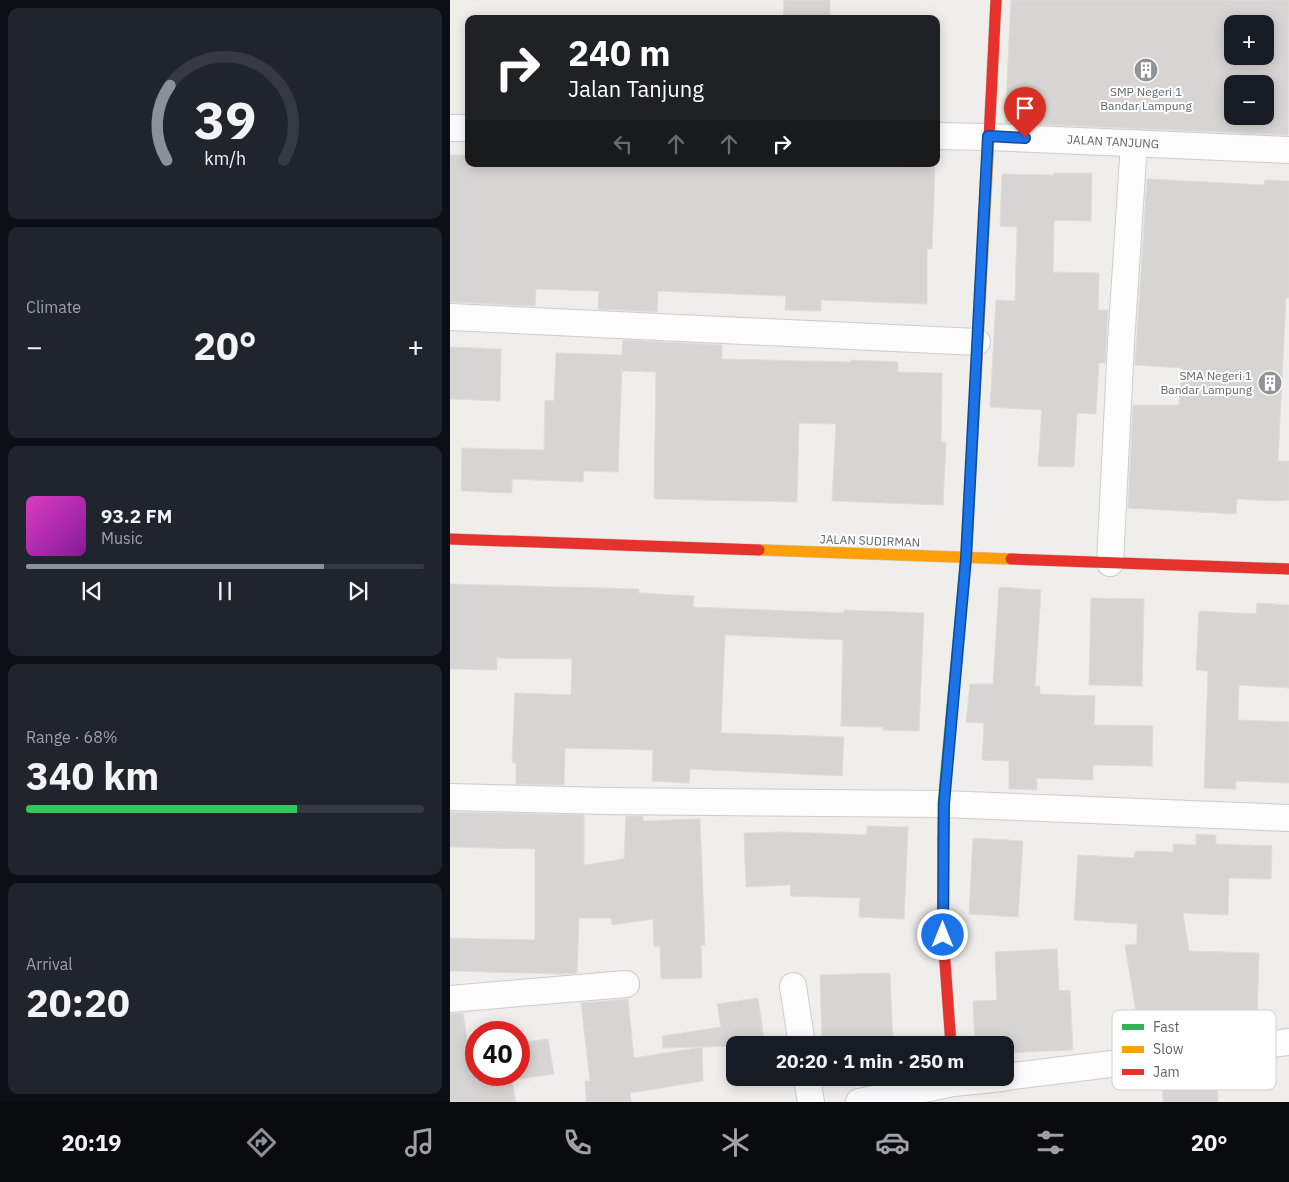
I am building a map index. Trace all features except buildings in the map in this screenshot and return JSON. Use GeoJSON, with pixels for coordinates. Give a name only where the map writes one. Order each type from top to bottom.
{"type":"FeatureCollection","features":[{"type":"Feature","properties":{"kind":"street"},"geometry":{"type":"LineString","coordinates":[[951,1036],[943,935],[944,804],[966,558],[996,0]]}},
{"type":"Feature","properties":{"kind":"street"},"geometry":{"type":"LineString","coordinates":[[450,128],[465,128]]}},
{"type":"Feature","properties":{"kind":"street","name":"JALAN TANJUNG"},"geometry":{"type":"LineString","coordinates":[[940,136],[988,136],[1289,150]]}},
{"type":"Feature","properties":{"kind":"street"},"geometry":{"type":"LineString","coordinates":[[1110,563],[1121,343],[1134,143]]}},
{"type":"Feature","properties":{"kind":"street"},"geometry":{"type":"LineString","coordinates":[[450,317],[977,342]]}},
{"type":"Feature","properties":{"kind":"street","name":"JALAN SUDIRMAN"},"geometry":{"type":"LineString","coordinates":[[450,539],[1289,569]]}},
{"type":"Feature","properties":{"kind":"street"},"geometry":{"type":"LineString","coordinates":[[450,796],[606,801],[944,804],[1289,818]]}},
{"type":"Feature","properties":{"kind":"street"},"geometry":{"type":"LineString","coordinates":[[450,999],[626,984]]}},
{"type":"Feature","properties":{"kind":"street"},"geometry":{"type":"LineString","coordinates":[[793,986],[801,1036]]}},
{"type":"Feature","properties":{"kind":"street"},"geometry":{"type":"LineString","coordinates":[[1276,1044],[1289,1042]]}},
{"type":"Feature","properties":{"kind":"street"},"geometry":{"type":"LineString","coordinates":[[1014,1076],[1112,1064]]}},
{"type":"Feature","properties":{"kind":"street"},"geometry":{"type":"LineString","coordinates":[[809,1086],[811,1102]]}},
{"type":"Feature","properties":{"kind":"street"},"geometry":{"type":"LineString","coordinates":[[859,1102],[955,1088]]}},
{"type":"Feature","properties":{"kind":"traffic: fast"},"geometry":{"type":"LineString","coordinates":[[943,839],[943,804],[966,558],[971,467]]}},
{"type":"Feature","properties":{"kind":"traffic: slow"},"geometry":{"type":"LineString","coordinates":[[971,467],[989,138]]}},
{"type":"Feature","properties":{"kind":"traffic: slow"},"geometry":{"type":"LineString","coordinates":[[759,550],[1011,559]]}},
{"type":"Feature","properties":{"kind":"traffic: jam"},"geometry":{"type":"LineString","coordinates":[[989,138],[996,0]]}},
{"type":"Feature","properties":{"kind":"traffic: jam"},"geometry":{"type":"LineString","coordinates":[[450,539],[759,550]]}},
{"type":"Feature","properties":{"kind":"traffic: jam"},"geometry":{"type":"LineString","coordinates":[[1011,559],[1289,569]]}},
{"type":"Feature","properties":{"kind":"traffic: jam"},"geometry":{"type":"LineString","coordinates":[[943,839],[943,935],[950,1036]]}},
{"type":"Feature","properties":{"kind":"place","name":"SMP Negeri 1 Bandar Lampung"},"geometry":{"type":"Point","coordinates":[1146,70]}},
{"type":"Feature","properties":{"kind":"place","name":"SMA Negeri 1 Bandar Lampung"},"geometry":{"type":"Point","coordinates":[1270,383]}},
{"type":"Feature","properties":{"kind":"route"},"geometry":{"type":"LineString","coordinates":[[943,935],[944,804],[966,558],[988,136],[1025,138]]}}]}
